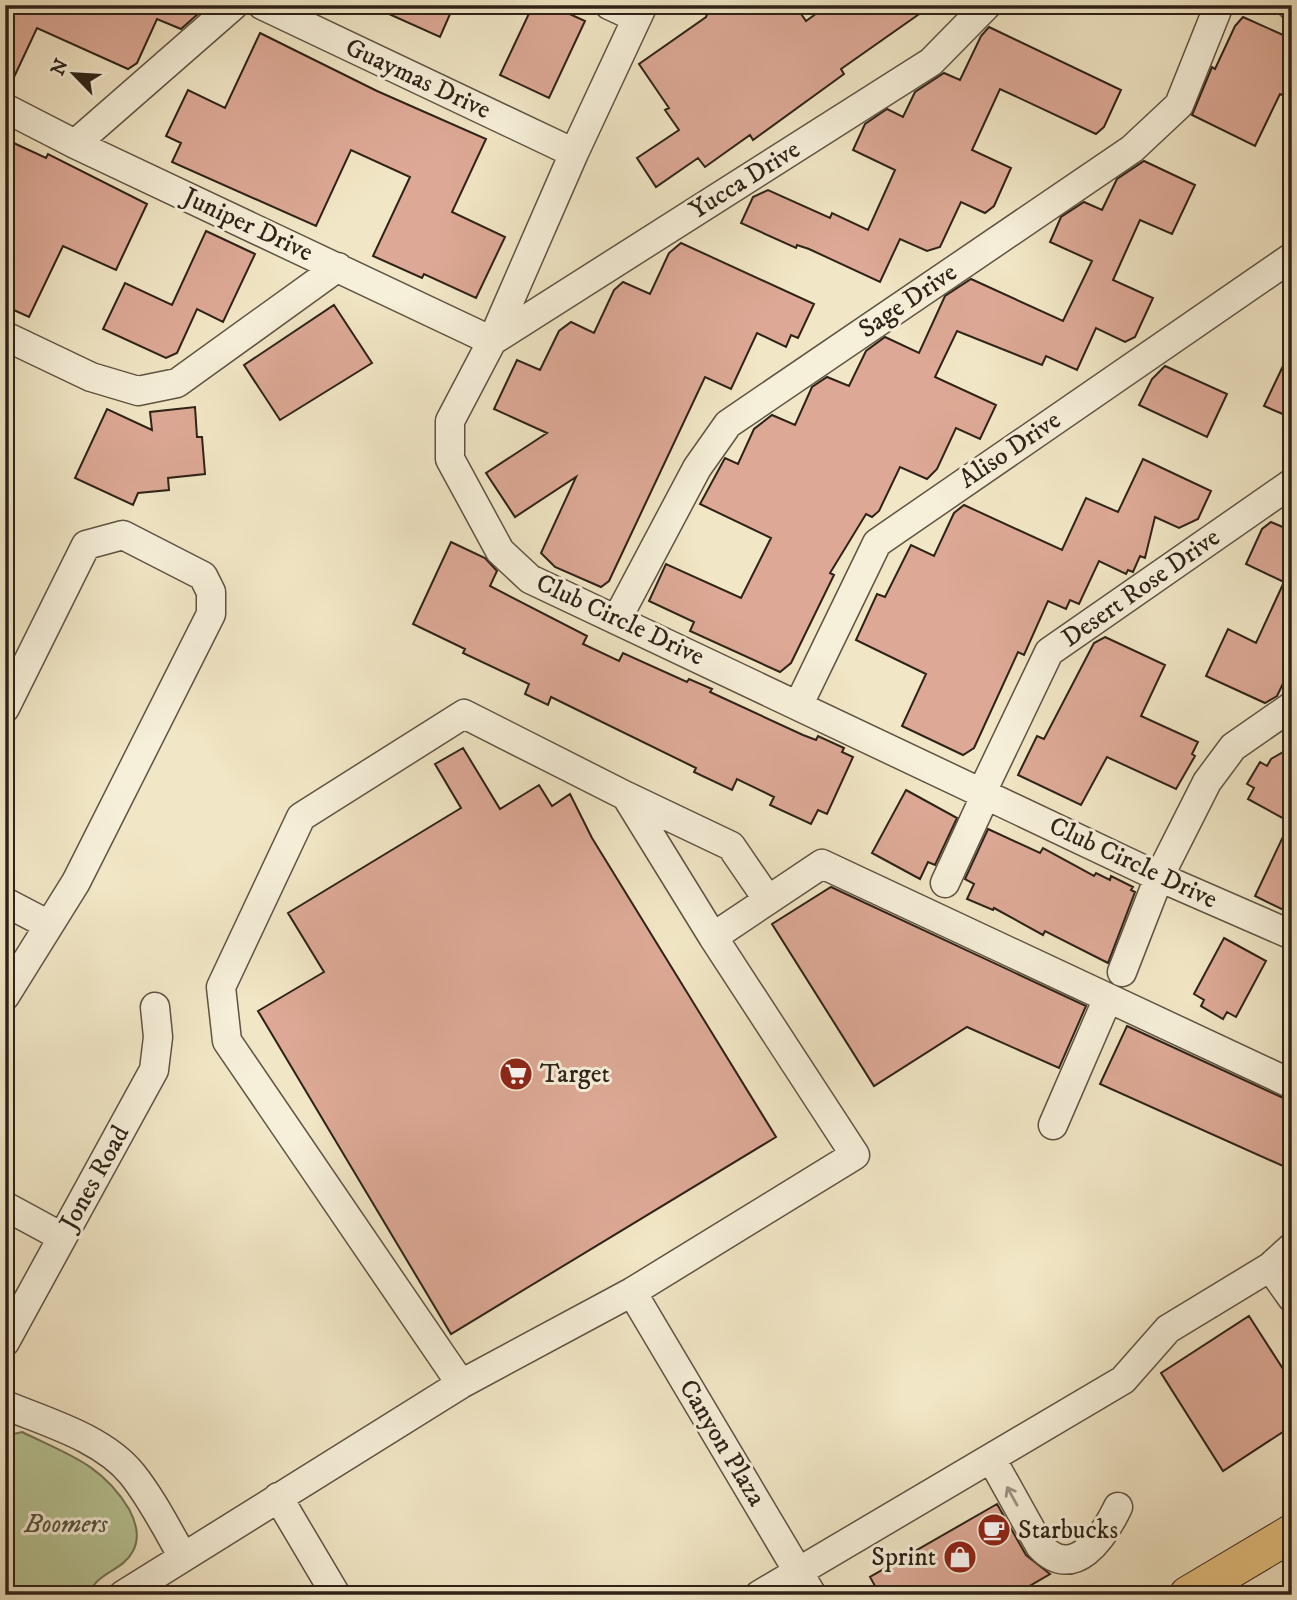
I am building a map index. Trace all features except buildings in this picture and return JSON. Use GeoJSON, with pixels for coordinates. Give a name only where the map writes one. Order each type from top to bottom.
{"type":"FeatureCollection","features":[{"type":"Feature","properties":{"kind":"main road"},"geometry":{"type":"LineString","coordinates":[[1188,1595],[1292,1532]]}},
{"type":"Feature","properties":{"kind":"street"},"geometry":{"type":"LineString","coordinates":[[75,144],[234,5]]}},
{"type":"Feature","properties":{"kind":"street","name":"Guaymas Drive"},"geometry":{"type":"LineString","coordinates":[[262,5],[574,153]]}},
{"type":"Feature","properties":{"kind":"street"},"geometry":{"type":"LineString","coordinates":[[609,5],[640,12]]}},
{"type":"Feature","properties":{"kind":"street","name":"Yucca Drive"},"geometry":{"type":"LineString","coordinates":[[492,341],[931,62],[987,5]]}},
{"type":"Feature","properties":{"kind":"street","name":"Sage Drive"},"geometry":{"type":"LineString","coordinates":[[617,619],[697,468],[728,424],[1132,149],[1178,105],[1219,5]]}},
{"type":"Feature","properties":{"kind":"street","name":"Club Circle Drive"},"geometry":{"type":"LineString","coordinates":[[640,12],[574,153],[492,341],[450,421],[450,459],[500,551],[530,579],[799,704],[1159,877],[1292,936]]}},
{"type":"Feature","properties":{"kind":"street","name":"Juniper Drive"},"geometry":{"type":"LineString","coordinates":[[5,108],[75,144],[492,341]]}},
{"type":"Feature","properties":{"kind":"street","name":"Aliso Drive"},"geometry":{"type":"LineString","coordinates":[[799,704],[877,543],[1292,257]]}},
{"type":"Feature","properties":{"kind":"street"},"geometry":{"type":"LineString","coordinates":[[5,336],[92,377],[138,391],[177,383],[338,267]]}},
{"type":"Feature","properties":{"kind":"street","name":"Desert Rose Drive"},"geometry":{"type":"LineString","coordinates":[[945,883],[1049,652],[1292,483]]}},
{"type":"Feature","properties":{"kind":"street"},"geometry":{"type":"LineString","coordinates":[[5,708],[86,545],[122,535],[203,576],[211,592],[211,614],[76,882],[5,996]]}},
{"type":"Feature","properties":{"kind":"street"},"geometry":{"type":"LineString","coordinates":[[1122,972],[1159,877],[1207,782],[1233,747],[1292,706]]}},
{"type":"Feature","properties":{"kind":"street"},"geometry":{"type":"LineString","coordinates":[[461,1384],[227,1041],[221,986],[301,817],[464,714],[731,846],[768,900]]}},
{"type":"Feature","properties":{"kind":"street"},"geometry":{"type":"LineString","coordinates":[[123,1595],[461,1384],[632,1292],[855,1155],[713,937],[626,796]]}},
{"type":"Feature","properties":{"kind":"street"},"geometry":{"type":"LineString","coordinates":[[713,937],[822,864],[1292,1084]]}},
{"type":"Feature","properties":{"kind":"street"},"geometry":{"type":"LineString","coordinates":[[5,902],[49,925]]}},
{"type":"Feature","properties":{"kind":"street"},"geometry":{"type":"LineString","coordinates":[[1053,1125],[1108,998]]}},
{"type":"Feature","properties":{"kind":"street","name":"Jones Road"},"geometry":{"type":"LineString","coordinates":[[5,1342],[154,1070],[158,1037],[155,1007]]}},
{"type":"Feature","properties":{"kind":"street"},"geometry":{"type":"LineString","coordinates":[[5,1206],[62,1237]]}},
{"type":"Feature","properties":{"kind":"street"},"geometry":{"type":"LineString","coordinates":[[760,1595],[806,1584],[991,1458],[1123,1380],[1168,1329],[1270,1267],[1292,1247]]}},
{"type":"Feature","properties":{"kind":"street"},"geometry":{"type":"LineString","coordinates":[[1270,1267],[1292,1298]]}},
{"type":"Feature","properties":{"kind":"street","name":"Canyon Plaza"},"geometry":{"type":"LineString","coordinates":[[632,1292],[806,1584]]}},
{"type":"Feature","properties":{"kind":"street"},"geometry":{"type":"LineString","coordinates":[[5,1405],[104,1450],[131,1472],[183,1557]]}},
{"type":"Feature","properties":{"kind":"street"},"geometry":{"type":"LineString","coordinates":[[991,1458],[1040,1545],[1049,1556],[1063,1559],[1080,1555],[1096,1546],[1118,1507]]}},
{"type":"Feature","properties":{"kind":"street"},"geometry":{"type":"LineString","coordinates":[[278,1497],[336,1595]]}},
{"type":"Feature","properties":{"kind":"green space","name":"Boomers"},"geometry":{"type":"Polygon","coordinates":[[[22,1432],[69,1454],[95,1471],[107,1481],[129,1509],[137,1535],[133,1551],[123,1563],[98,1581],[88,1595],[5,1595],[5,1436],[22,1432]]]}},
{"type":"Feature","properties":{"kind":"place","name":"Target"},"geometry":{"type":"Point","coordinates":[516,1074]}},
{"type":"Feature","properties":{"kind":"place","name":"Starbucks"},"geometry":{"type":"Point","coordinates":[994,1530]}},
{"type":"Feature","properties":{"kind":"place","name":"Sprint"},"geometry":{"type":"Point","coordinates":[960,1557]}}]}
